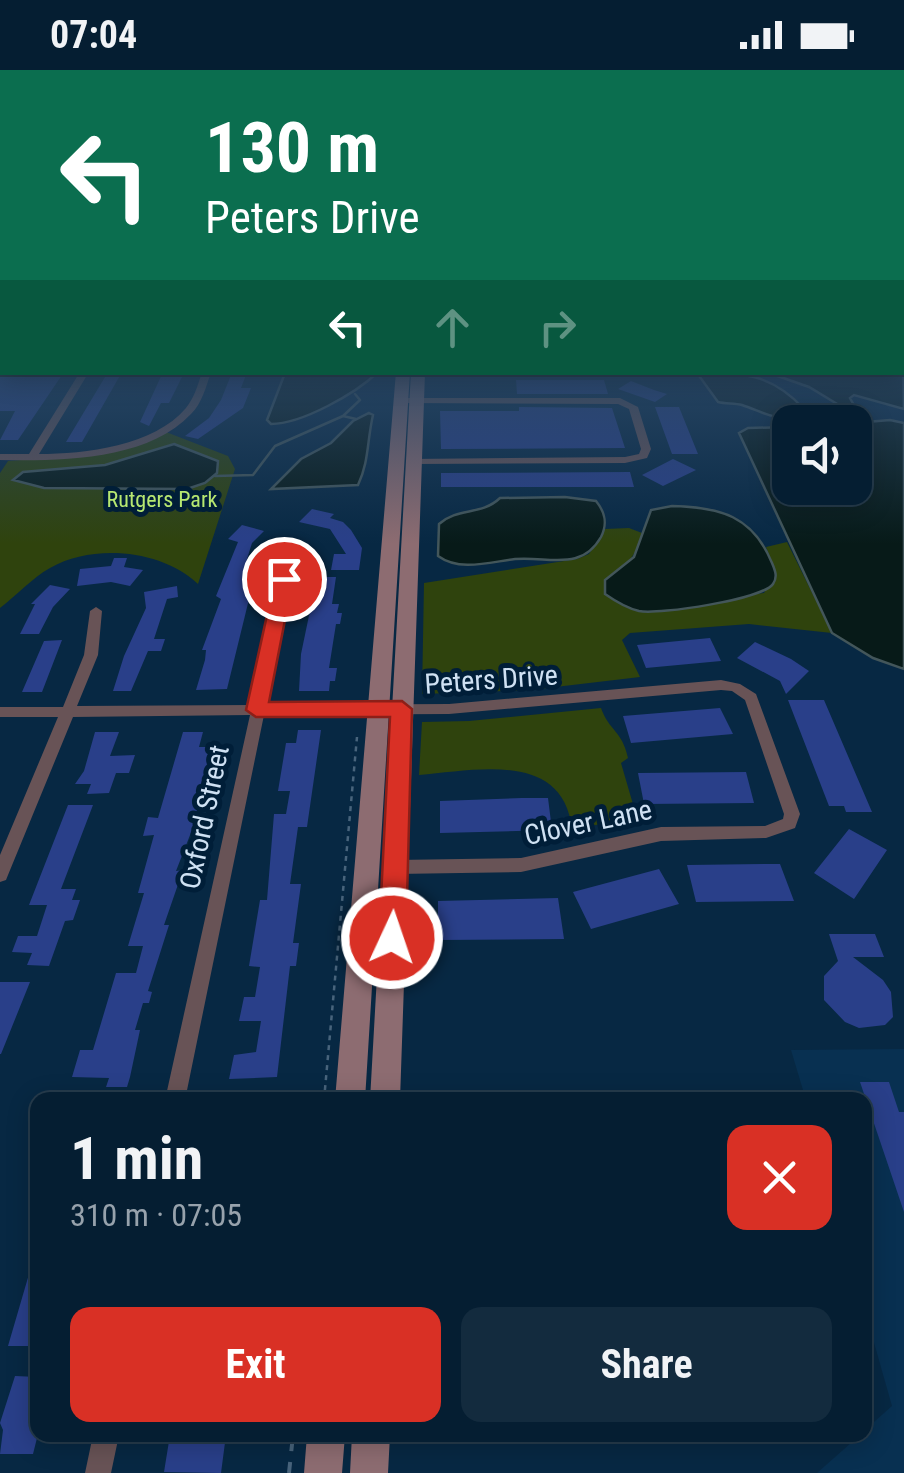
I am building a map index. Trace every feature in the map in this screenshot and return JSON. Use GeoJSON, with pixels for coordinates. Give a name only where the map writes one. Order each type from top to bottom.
{"type":"FeatureCollection","features":[{"type":"Feature","properties":{"kind":"street"},"geometry":{"type":"LineString","coordinates":[[32,457],[59,413]]}},
{"type":"Feature","properties":{"kind":"street"},"geometry":{"type":"LineString","coordinates":[[0,457],[101,451],[163,430],[186,413]]}},
{"type":"Feature","properties":{"kind":"street"},"geometry":{"type":"LineString","coordinates":[[351,1092],[379,713],[407,413]]}},
{"type":"Feature","properties":{"kind":"street"},"geometry":{"type":"LineString","coordinates":[[385,1092],[396,867],[379,713],[413,461],[409,413]]}},
{"type":"Feature","properties":{"kind":"street"},"geometry":{"type":"LineString","coordinates":[[413,461],[625,460],[643,456],[646,449],[636,413]]}},
{"type":"Feature","properties":{"kind":"street","name":"Oxford Street"},"geometry":{"type":"LineString","coordinates":[[178,1092],[293,547]]}},
{"type":"Feature","properties":{"kind":"street"},"geometry":{"type":"LineString","coordinates":[[0,875],[90,655],[96,611]]}},
{"type":"Feature","properties":{"kind":"street","name":"Peters Drive"},"geometry":{"type":"LineString","coordinates":[[0,712],[379,713],[510,706],[722,685],[751,697],[790,804],[789,823]]}},
{"type":"Feature","properties":{"kind":"street","name":"Clover Lane"},"geometry":{"type":"LineString","coordinates":[[396,867],[521,864],[661,834],[766,832],[789,823]]}},
{"type":"Feature","properties":{"kind":"street"},"geometry":{"type":"LineString","coordinates":[[98,1473],[105,1442]]}},
{"type":"Feature","properties":{"kind":"street"},"geometry":{"type":"LineString","coordinates":[[323,1473],[325,1442]]}},
{"type":"Feature","properties":{"kind":"street"},"geometry":{"type":"LineString","coordinates":[[369,1473],[370,1442]]}},
{"type":"Feature","properties":{"kind":"path"},"geometry":{"type":"LineString","coordinates":[[325,1092],[379,713]]}},
{"type":"Feature","properties":{"kind":"path"},"geometry":{"type":"LineString","coordinates":[[289,1473],[291,1442]]}},
{"type":"Feature","properties":{"kind":"shaded area"},"geometry":{"type":"Polygon","coordinates":[[[269,413],[311,413],[284,423],[271,424],[267,420],[269,413]]]}},
{"type":"Feature","properties":{"kind":"shaded area"},"geometry":{"type":"Polygon","coordinates":[[[373,415],[358,485],[271,489],[301,459],[331,443],[353,421],[373,415]]]}},
{"type":"Feature","properties":{"kind":"shaded area"},"geometry":{"type":"Polygon","coordinates":[[[872,422],[904,423],[904,669],[873,658],[832,633],[772,505],[872,505],[872,422]]]}},
{"type":"Feature","properties":{"kind":"shaded area"},"geometry":{"type":"Polygon","coordinates":[[[772,427],[772,504],[739,433],[748,428],[772,427]]]}},
{"type":"Feature","properties":{"kind":"shaded area"},"geometry":{"type":"Polygon","coordinates":[[[174,444],[218,461],[217,473],[205,483],[187,489],[44,488],[13,480],[23,472],[105,465],[174,444]]]}},
{"type":"Feature","properties":{"kind":"shaded area"},"geometry":{"type":"Polygon","coordinates":[[[565,497],[596,501],[602,509],[603,532],[593,548],[574,559],[515,559],[465,565],[438,556],[439,524],[500,498],[565,497]]]}},
{"type":"Feature","properties":{"kind":"shaded area"},"geometry":{"type":"Polygon","coordinates":[[[672,506],[720,512],[745,525],[772,563],[776,576],[773,584],[731,600],[650,612],[630,608],[605,594],[605,580],[634,557],[651,510],[672,506]]]}},
{"type":"Feature","properties":{"kind":"shaded area"},"geometry":{"type":"Polygon","coordinates":[[[904,1049],[904,1473],[817,1473],[852,1442],[872,1442],[872,1424],[892,1406],[872,1336],[872,1092],[804,1092],[791,1050],[904,1049]]]}},
{"type":"Feature","properties":{"kind":"green space","name":"Rutgers Park"},"geometry":{"type":"Polygon","coordinates":[[[166,432],[228,456],[235,469],[198,584],[147,557],[87,555],[50,568],[0,608],[0,473],[8,461],[104,454],[166,432]]]}},
{"type":"Feature","properties":{"kind":"green space"},"geometry":{"type":"Polygon","coordinates":[[[629,528],[642,533],[637,549],[624,566],[605,580],[605,593],[623,603],[662,610],[764,593],[776,572],[766,547],[787,542],[832,633],[749,624],[630,633],[622,640],[640,677],[530,690],[422,694],[424,583],[577,559],[589,554],[605,529],[629,528]]]}},
{"type":"Feature","properties":{"kind":"green space"},"geometry":{"type":"Polygon","coordinates":[[[601,708],[628,758],[621,763],[637,818],[572,829],[565,804],[553,787],[535,776],[491,769],[419,775],[422,722],[601,708]]]}},
{"type":"Feature","properties":{"kind":"building"},"geometry":{"type":"Polygon","coordinates":[[[14,413],[36,413],[18,440],[0,440],[14,413]]]}},
{"type":"Feature","properties":{"kind":"building"},"geometry":{"type":"Polygon","coordinates":[[[83,413],[98,413],[82,442],[66,442],[83,413]]]}},
{"type":"Feature","properties":{"kind":"building"},"geometry":{"type":"Polygon","coordinates":[[[144,413],[156,413],[149,426],[140,422],[144,413]]]}},
{"type":"Feature","properties":{"kind":"building"},"geometry":{"type":"Polygon","coordinates":[[[212,413],[235,413],[198,439],[185,436],[212,413]]]}},
{"type":"Feature","properties":{"kind":"building"},"geometry":{"type":"Polygon","coordinates":[[[440,413],[614,413],[625,448],[441,449],[440,413]]]}},
{"type":"Feature","properties":{"kind":"building"},"geometry":{"type":"Polygon","coordinates":[[[657,413],[682,413],[698,454],[672,454],[657,413]]]}},
{"type":"Feature","properties":{"kind":"building"},"geometry":{"type":"Polygon","coordinates":[[[673,459],[696,470],[663,486],[642,475],[673,459]]]}},
{"type":"Feature","properties":{"kind":"building"},"geometry":{"type":"Polygon","coordinates":[[[630,472],[634,487],[441,487],[441,473],[630,472]]]}},
{"type":"Feature","properties":{"kind":"building"},"geometry":{"type":"Polygon","coordinates":[[[312,509],[334,514],[330,518],[351,530],[362,548],[359,570],[331,570],[334,554],[346,554],[330,529],[299,522],[312,509]]]}},
{"type":"Feature","properties":{"kind":"building"},"geometry":{"type":"Polygon","coordinates":[[[242,525],[264,531],[252,543],[247,559],[245,577],[251,577],[252,587],[227,689],[196,690],[205,660],[206,650],[202,650],[221,599],[216,596],[238,542],[228,539],[242,525]]]}},
{"type":"Feature","properties":{"kind":"building"},"geometry":{"type":"Polygon","coordinates":[[[114,558],[127,558],[124,567],[143,570],[130,586],[111,582],[77,586],[80,569],[111,566],[114,558]]]}},
{"type":"Feature","properties":{"kind":"building"},"geometry":{"type":"Polygon","coordinates":[[[317,577],[336,577],[332,604],[339,604],[337,613],[342,613],[340,624],[336,624],[329,668],[337,668],[335,681],[330,681],[329,691],[299,691],[301,654],[317,577]]]}},
{"type":"Feature","properties":{"kind":"building"},"geometry":{"type":"Polygon","coordinates":[[[50,585],[70,589],[53,607],[39,634],[20,634],[35,604],[31,604],[50,585]]]}},
{"type":"Feature","properties":{"kind":"building"},"geometry":{"type":"Polygon","coordinates":[[[177,586],[178,597],[167,599],[154,639],[165,639],[161,651],[148,651],[131,691],[113,691],[146,608],[144,592],[177,586]]]}},
{"type":"Feature","properties":{"kind":"building"},"geometry":{"type":"Polygon","coordinates":[[[710,638],[721,661],[646,668],[637,645],[710,638]]]}},
{"type":"Feature","properties":{"kind":"building"},"geometry":{"type":"Polygon","coordinates":[[[62,640],[42,692],[22,692],[44,641],[62,640]]]}},
{"type":"Feature","properties":{"kind":"building"},"geometry":{"type":"Polygon","coordinates":[[[755,642],[809,671],[786,694],[780,681],[737,658],[755,642]]]}},
{"type":"Feature","properties":{"kind":"building"},"geometry":{"type":"Polygon","coordinates":[[[788,700],[824,700],[872,812],[846,812],[844,806],[829,806],[788,700]]]}},
{"type":"Feature","properties":{"kind":"building"},"geometry":{"type":"Polygon","coordinates":[[[720,708],[733,734],[631,743],[623,716],[720,708]]]}},
{"type":"Feature","properties":{"kind":"building"},"geometry":{"type":"Polygon","coordinates":[[[298,730],[321,730],[307,827],[298,827],[290,884],[301,884],[293,943],[299,943],[296,966],[290,966],[277,1077],[229,1079],[234,1055],[256,1052],[261,1021],[239,1021],[244,997],[255,997],[260,967],[249,966],[260,900],[267,900],[274,814],[286,814],[290,791],[278,791],[286,743],[296,743],[298,730]]]}},
{"type":"Feature","properties":{"kind":"building"},"geometry":{"type":"Polygon","coordinates":[[[95,732],[119,732],[110,756],[135,755],[129,773],[116,773],[109,793],[87,794],[91,784],[75,784],[84,771],[95,732]]]}},
{"type":"Feature","properties":{"kind":"building"},"geometry":{"type":"Polygon","coordinates":[[[183,732],[203,732],[199,747],[213,747],[192,830],[176,871],[183,870],[164,925],[169,925],[148,991],[152,992],[149,1003],[143,1003],[135,1030],[140,1030],[127,1087],[106,1087],[109,1078],[72,1077],[80,1050],[93,1050],[116,973],[136,973],[143,946],[128,946],[144,893],[138,893],[154,835],[143,836],[148,817],[158,818],[183,732]]]}},
{"type":"Feature","properties":{"kind":"building"},"geometry":{"type":"Polygon","coordinates":[[[746,772],[754,803],[644,804],[638,773],[746,772]]]}},
{"type":"Feature","properties":{"kind":"building"},"geometry":{"type":"Polygon","coordinates":[[[548,798],[552,830],[440,833],[440,801],[548,798]]]}},
{"type":"Feature","properties":{"kind":"building"},"geometry":{"type":"Polygon","coordinates":[[[68,805],[93,805],[61,889],[76,889],[72,900],[80,900],[73,920],[65,921],[49,966],[27,965],[32,953],[12,952],[18,936],[37,936],[47,905],[29,905],[68,805]]]}},
{"type":"Feature","properties":{"kind":"building"},"geometry":{"type":"Polygon","coordinates":[[[849,829],[887,850],[854,899],[814,873],[849,829]]]}},
{"type":"Feature","properties":{"kind":"building"},"geometry":{"type":"Polygon","coordinates":[[[780,864],[794,901],[696,902],[687,865],[780,864]]]}},
{"type":"Feature","properties":{"kind":"building"},"geometry":{"type":"Polygon","coordinates":[[[659,869],[679,904],[591,929],[573,892],[659,869]]]}},
{"type":"Feature","properties":{"kind":"building"},"geometry":{"type":"Polygon","coordinates":[[[558,898],[564,939],[438,940],[438,901],[558,898]]]}},
{"type":"Feature","properties":{"kind":"building"},"geometry":{"type":"Polygon","coordinates":[[[829,934],[875,934],[884,957],[853,957],[883,980],[891,992],[893,1017],[885,1025],[859,1028],[845,1022],[824,1000],[824,976],[838,961],[829,934]]]}},
{"type":"Feature","properties":{"kind":"building"},"geometry":{"type":"Polygon","coordinates":[[[0,982],[30,982],[1,1054],[0,1054],[0,982]]]}},
{"type":"Feature","properties":{"kind":"building"},"geometry":{"type":"Polygon","coordinates":[[[860,1082],[889,1082],[899,1112],[904,1112],[904,1212],[872,1117],[872,1092],[863,1092],[860,1082]]]}},
{"type":"Feature","properties":{"kind":"building"},"geometry":{"type":"Polygon","coordinates":[[[30,1271],[30,1346],[8,1346],[30,1271]]]}},
{"type":"Feature","properties":{"kind":"building"},"geometry":{"type":"Polygon","coordinates":[[[15,1376],[30,1377],[30,1442],[36,1442],[33,1454],[0,1454],[0,1423],[15,1376]]]}},
{"type":"Feature","properties":{"kind":"building"},"geometry":{"type":"Polygon","coordinates":[[[169,1442],[225,1442],[221,1473],[164,1472],[169,1442]]]}},
{"type":"Feature","properties":{"kind":"waterway"},"geometry":{"type":"LineString","coordinates":[[215,476],[253,475],[275,446],[343,416]]}},
{"type":"Feature","properties":{"kind":"waterway"},"geometry":{"type":"LineString","coordinates":[[343,416],[356,419]]}},
{"type":"Feature","properties":{"kind":"route"},"geometry":{"type":"LineString","coordinates":[[284,579],[256,710],[402,709],[392,938]]}}]}
